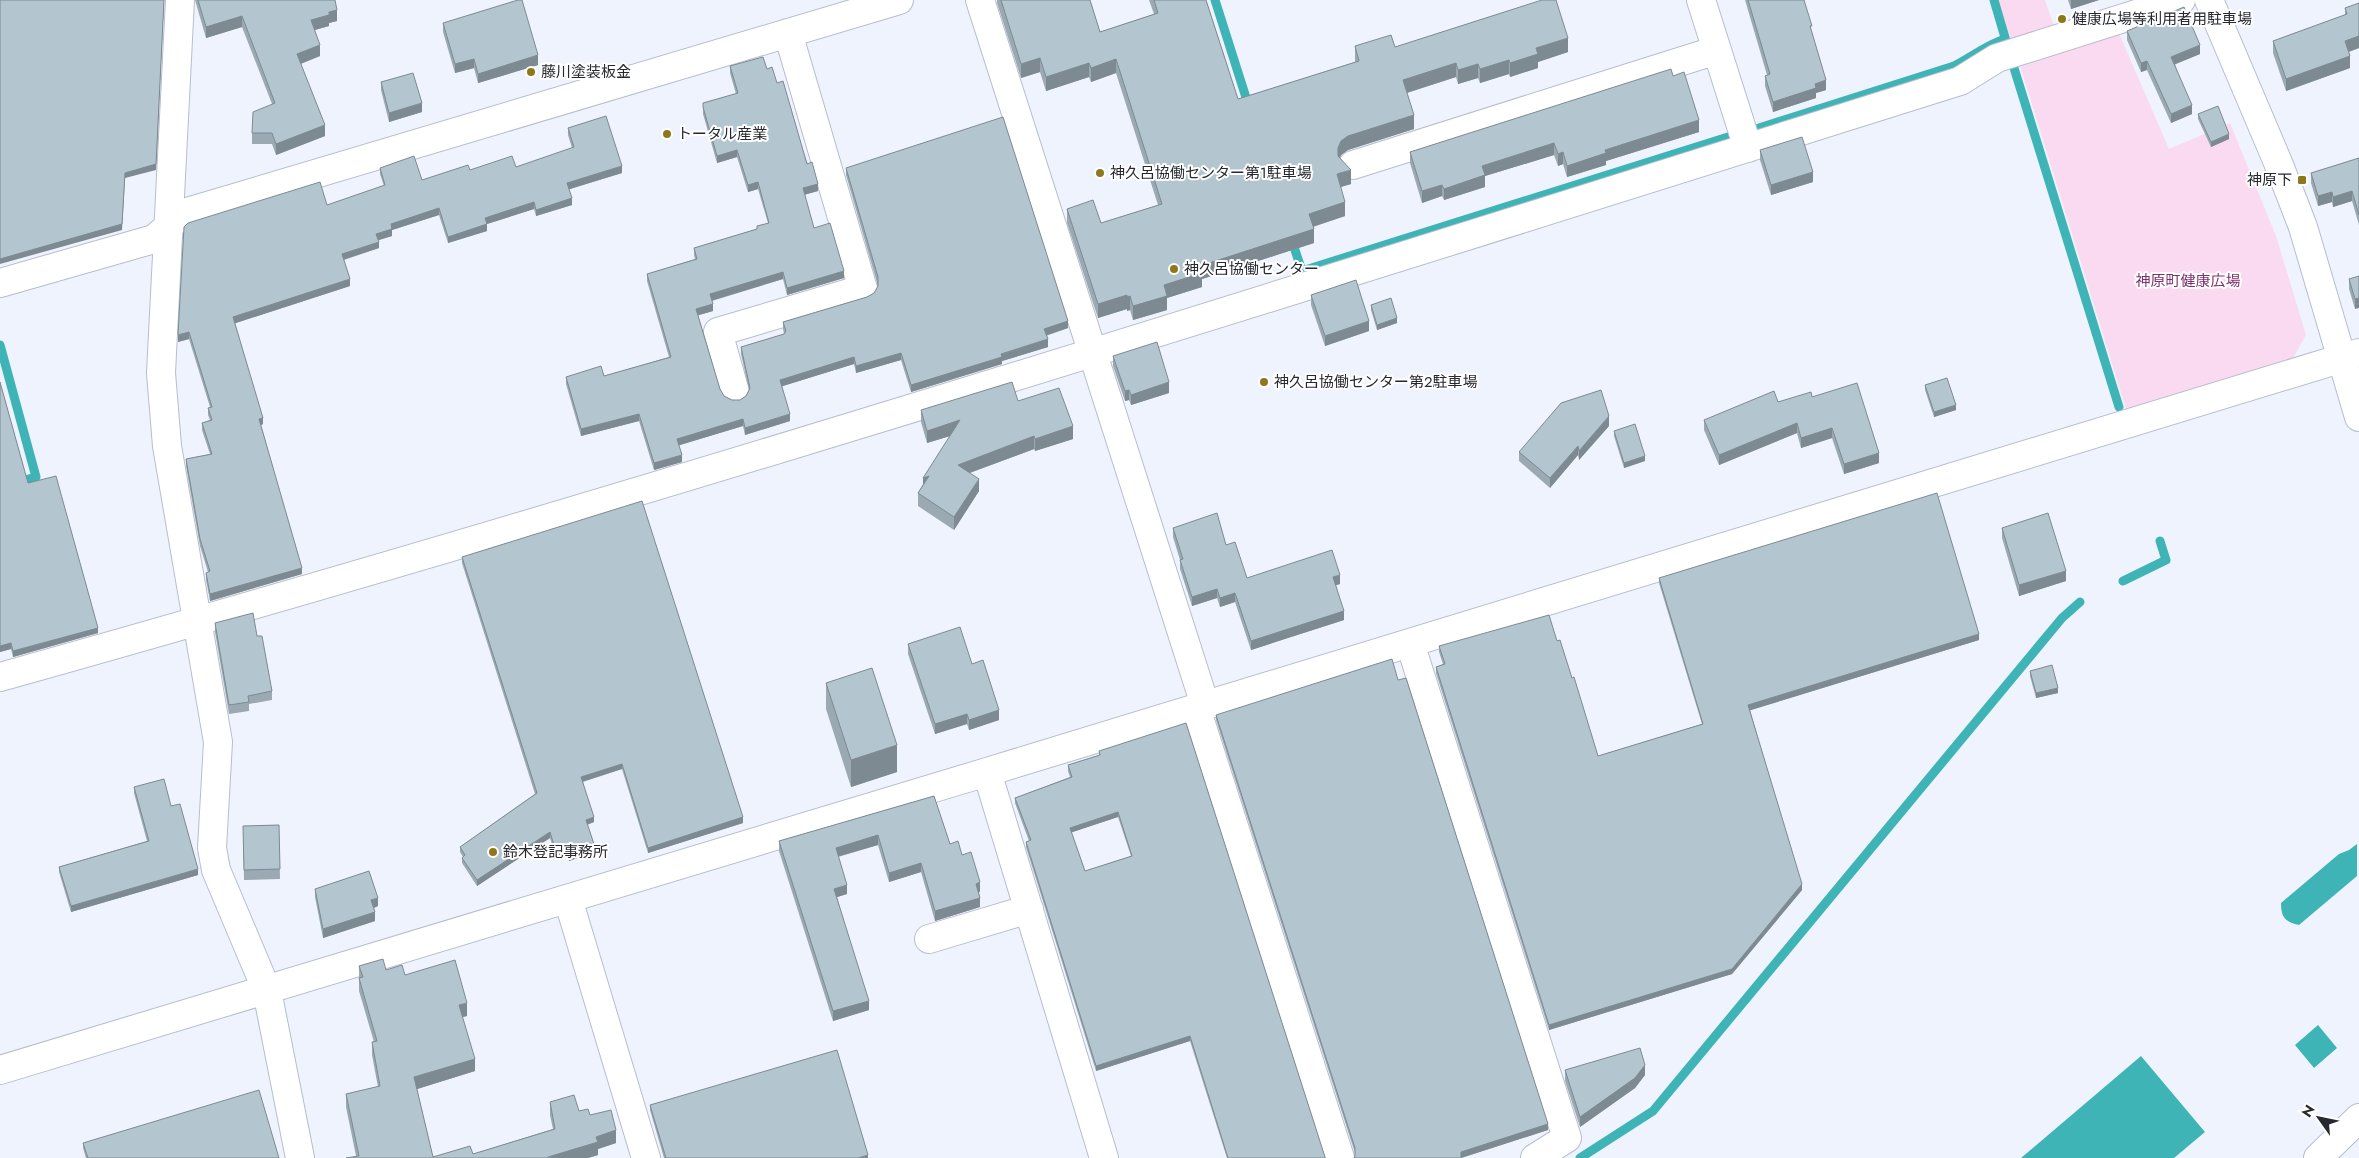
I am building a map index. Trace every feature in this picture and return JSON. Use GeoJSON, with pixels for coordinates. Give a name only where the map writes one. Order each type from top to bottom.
{"type":"FeatureCollection","features":[{"type":"Feature","properties":{"kind":"street"},"geometry":{"type":"LineString","coordinates":[[180,0],[161,373],[162,410],[166,446],[218,742],[212,848],[216,870],[266,991],[300,1158]]}},
{"type":"Feature","properties":{"kind":"street"},"geometry":{"type":"LineString","coordinates":[[0,283],[154,239],[184,213],[899,0]]}},
{"type":"Feature","properties":{"kind":"street"},"geometry":{"type":"LineString","coordinates":[[980,0],[1093,354],[1340,1158]]}},
{"type":"Feature","properties":{"kind":"street"},"geometry":{"type":"LineString","coordinates":[[1701,0],[1748,148]]}},
{"type":"Feature","properties":{"kind":"street"},"geometry":{"type":"LineString","coordinates":[[0,677],[198,622],[1093,354],[1960,81],[1978,72],[1997,58],[2181,0]]}},
{"type":"Feature","properties":{"kind":"street"},"geometry":{"type":"LineString","coordinates":[[2209,0],[2292,196],[2351,355],[2359,417]]}},
{"type":"Feature","properties":{"kind":"street"},"geometry":{"type":"LineString","coordinates":[[735,392],[718,332],[863,289],[788,33]]}},
{"type":"Feature","properties":{"kind":"street"},"geometry":{"type":"LineString","coordinates":[[1353,165],[1717,50]]}},
{"type":"Feature","properties":{"kind":"street"},"geometry":{"type":"LineString","coordinates":[[0,1070],[988,772],[2351,355]]}},
{"type":"Feature","properties":{"kind":"street"},"geometry":{"type":"LineString","coordinates":[[1410,643],[1567,1138],[1535,1158]]}},
{"type":"Feature","properties":{"kind":"street"},"geometry":{"type":"LineString","coordinates":[[988,772],[1104,1158]]}},
{"type":"Feature","properties":{"kind":"street"},"geometry":{"type":"LineString","coordinates":[[568,899],[646,1158]]}},
{"type":"Feature","properties":{"kind":"street"},"geometry":{"type":"LineString","coordinates":[[929,939],[1029,909]]}},
{"type":"Feature","properties":{"kind":"street"},"geometry":{"type":"LineString","coordinates":[[2318,1158],[2359,1118]]}},
{"type":"Feature","properties":{"kind":"green space"},"geometry":{"type":"Polygon","coordinates":[[[1998,0],[2045,0],[2055,29],[2011,43],[1998,0]]]}},
{"type":"Feature","properties":{"kind":"green space","name":"神原町健康広場"},"geometry":{"type":"Polygon","coordinates":[[[2118,31],[2169,149],[2230,123],[2276,236],[2306,335],[2293,358],[2126,409],[2019,62],[2118,31]]]}},
{"type":"Feature","properties":{"kind":"water"},"geometry":{"type":"Polygon","coordinates":[[[2357,844],[2357,876],[2299,925],[2287,920],[2283,915],[2281,903],[2339,854],[2357,844]]]}},
{"type":"Feature","properties":{"kind":"water"},"geometry":{"type":"Polygon","coordinates":[[[2318,1025],[2337,1048],[2314,1068],[2295,1045],[2318,1025]]]}},
{"type":"Feature","properties":{"kind":"water"},"geometry":{"type":"Polygon","coordinates":[[[2141,1056],[2205,1132],[2174,1158],[2021,1158],[2141,1056]]]}},
{"type":"Feature","properties":{"kind":"building"},"geometry":{"type":"Polygon","coordinates":[[[0,0],[164,0],[156,164],[125,173],[122,224],[0,259],[0,0]]]}},
{"type":"Feature","properties":{"kind":"building"},"geometry":{"type":"Polygon","coordinates":[[[198,0],[335,0],[337,10],[329,12],[329,15],[311,20],[320,45],[297,54],[325,125],[276,144],[272,133],[252,133],[253,112],[275,103],[242,16],[206,27],[198,0]]]}},
{"type":"Feature","properties":{"kind":"building"},"geometry":{"type":"Polygon","coordinates":[[[522,0],[538,55],[478,74],[474,59],[455,64],[443,23],[522,0]]]}},
{"type":"Feature","properties":{"kind":"building"},"geometry":{"type":"Polygon","coordinates":[[[1001,0],[1090,0],[1100,32],[1158,13],[1154,0],[1206,0],[1238,99],[1359,61],[1355,46],[1391,35],[1395,47],[1542,0],[1556,0],[1568,38],[1536,48],[1538,54],[1510,63],[1509,60],[1480,69],[1478,64],[1458,70],[1456,63],[1403,80],[1414,115],[1348,136],[1341,141],[1338,148],[1338,156],[1351,170],[1337,174],[1345,202],[1309,214],[1314,229],[1200,266],[1202,273],[1164,285],[1167,296],[1133,306],[1130,296],[1127,297],[1127,295],[1098,304],[1067,209],[1093,200],[1101,223],[1162,204],[1116,59],[1091,68],[1089,63],[1046,77],[1040,58],[1021,64],[1001,0]]]}},
{"type":"Feature","properties":{"kind":"building"},"geometry":{"type":"Polygon","coordinates":[[[1748,0],[1804,0],[1826,80],[1815,84],[1816,88],[1773,102],[1765,76],[1770,74],[1748,0]]]}},
{"type":"Feature","properties":{"kind":"building"},"geometry":{"type":"Polygon","coordinates":[[[2359,3],[2359,36],[2345,41],[2350,56],[2286,79],[2273,41],[2347,14],[2345,8],[2359,3]]]}},
{"type":"Feature","properties":{"kind":"building"},"geometry":{"type":"Polygon","coordinates":[[[2184,7],[2200,45],[2171,57],[2192,105],[2171,114],[2147,61],[2141,63],[2127,31],[2184,7]]]}},
{"type":"Feature","properties":{"kind":"building"},"geometry":{"type":"Polygon","coordinates":[[[763,57],[767,69],[772,67],[777,83],[783,81],[807,164],[812,162],[818,184],[803,188],[814,228],[830,223],[844,271],[787,288],[783,272],[710,294],[713,304],[696,309],[720,389],[724,396],[732,400],[740,400],[746,396],[750,388],[741,347],[784,334],[786,331],[783,322],[867,297],[874,293],[878,286],[878,277],[846,168],[1003,117],[1068,321],[1044,329],[1048,339],[1001,354],[1002,357],[911,385],[901,353],[856,366],[854,357],[780,380],[790,414],[745,428],[743,419],[677,439],[682,455],[654,463],[639,414],[581,429],[566,377],[601,366],[604,376],[671,357],[647,274],[697,259],[694,248],[757,229],[757,226],[769,223],[758,182],[748,185],[737,150],[717,156],[703,107],[703,103],[738,93],[730,66],[763,57]]]}},
{"type":"Feature","properties":{"kind":"building"},"geometry":{"type":"Polygon","coordinates":[[[1671,69],[1673,76],[1684,72],[1699,120],[1605,150],[1606,153],[1567,166],[1563,152],[1558,154],[1554,143],[1482,166],[1485,175],[1444,189],[1442,185],[1422,191],[1410,152],[1671,69]]]}},
{"type":"Feature","properties":{"kind":"building"},"geometry":{"type":"Polygon","coordinates":[[[413,73],[422,103],[389,113],[381,82],[413,73]]]}},
{"type":"Feature","properties":{"kind":"building"},"geometry":{"type":"Polygon","coordinates":[[[2218,106],[2229,134],[2211,142],[2198,114],[2218,106]]]}},
{"type":"Feature","properties":{"kind":"building"},"geometry":{"type":"Polygon","coordinates":[[[606,116],[622,166],[567,183],[572,198],[536,210],[534,202],[485,218],[487,224],[448,237],[439,208],[391,224],[392,229],[376,234],[379,242],[342,254],[350,279],[233,317],[263,418],[259,419],[302,568],[210,594],[206,573],[210,571],[200,539],[186,459],[212,454],[202,423],[212,420],[208,408],[212,407],[189,332],[178,335],[184,227],[188,223],[320,182],[327,205],[385,185],[380,168],[414,156],[422,180],[468,165],[470,170],[512,156],[516,167],[574,147],[568,128],[606,116]]]}},
{"type":"Feature","properties":{"kind":"building"},"geometry":{"type":"Polygon","coordinates":[[[1802,137],[1813,172],[1771,185],[1760,150],[1802,137]]]}},
{"type":"Feature","properties":{"kind":"building"},"geometry":{"type":"Polygon","coordinates":[[[2359,158],[2359,215],[2352,191],[2333,197],[2332,192],[2318,196],[2311,173],[2359,158]]]}},
{"type":"Feature","properties":{"kind":"building"},"geometry":{"type":"Polygon","coordinates":[[[2359,276],[2359,298],[2355,299],[2349,279],[2359,276]]]}},
{"type":"Feature","properties":{"kind":"building"},"geometry":{"type":"Polygon","coordinates":[[[1356,280],[1369,321],[1325,336],[1311,295],[1356,280]]]}},
{"type":"Feature","properties":{"kind":"building"},"geometry":{"type":"Polygon","coordinates":[[[1391,298],[1397,318],[1377,325],[1371,305],[1391,298]]]}},
{"type":"Feature","properties":{"kind":"building"},"geometry":{"type":"Polygon","coordinates":[[[1157,342],[1169,382],[1131,395],[1129,390],[1125,391],[1113,356],[1157,342]]]}},
{"type":"Feature","properties":{"kind":"building"},"geometry":{"type":"Polygon","coordinates":[[[1947,378],[1956,405],[1934,412],[1925,385],[1947,378]]]}},
{"type":"Feature","properties":{"kind":"building"},"geometry":{"type":"Polygon","coordinates":[[[0,382],[28,483],[56,476],[98,628],[13,651],[11,643],[0,646],[0,382]]]}},
{"type":"Feature","properties":{"kind":"building"},"geometry":{"type":"Polygon","coordinates":[[[1012,382],[1018,401],[1059,388],[1073,426],[1035,439],[1034,436],[958,465],[979,479],[954,517],[918,493],[929,476],[923,478],[960,420],[927,431],[921,410],[1012,382]]]}},
{"type":"Feature","properties":{"kind":"building"},"geometry":{"type":"Polygon","coordinates":[[[1857,383],[1879,453],[1844,464],[1832,428],[1801,438],[1797,423],[1719,455],[1704,420],[1774,391],[1778,402],[1811,392],[1812,397],[1857,383]]]}},
{"type":"Feature","properties":{"kind":"building"},"geometry":{"type":"Polygon","coordinates":[[[1601,390],[1609,416],[1579,451],[1578,446],[1550,478],[1519,452],[1561,403],[1601,390]]]}},
{"type":"Feature","properties":{"kind":"building"},"geometry":{"type":"Polygon","coordinates":[[[1635,424],[1645,456],[1624,463],[1614,431],[1635,424]]]}},
{"type":"Feature","properties":{"kind":"building"},"geometry":{"type":"Polygon","coordinates":[[[1937,493],[1979,634],[1748,705],[1802,884],[1732,969],[1549,1025],[1436,667],[1445,664],[1439,646],[1549,615],[1557,641],[1560,640],[1572,678],[1574,677],[1598,756],[1703,724],[1659,578],[1937,493]]]}},
{"type":"Feature","properties":{"kind":"building"},"geometry":{"type":"Polygon","coordinates":[[[642,501],[743,817],[648,848],[622,764],[581,777],[594,817],[586,820],[595,847],[569,855],[568,851],[557,855],[550,832],[477,880],[462,858],[465,855],[460,847],[537,793],[462,557],[642,501]]]}},
{"type":"Feature","properties":{"kind":"building"},"geometry":{"type":"Polygon","coordinates":[[[1217,513],[1226,545],[1235,542],[1247,578],[1332,550],[1340,575],[1333,577],[1344,611],[1251,641],[1235,593],[1220,598],[1217,589],[1192,597],[1180,560],[1183,559],[1173,528],[1217,513]]]}},
{"type":"Feature","properties":{"kind":"building"},"geometry":{"type":"Polygon","coordinates":[[[2048,513],[2066,571],[2019,585],[2002,528],[2048,513]]]}},
{"type":"Feature","properties":{"kind":"building"},"geometry":{"type":"Polygon","coordinates":[[[253,613],[257,636],[262,636],[272,691],[248,696],[249,702],[229,705],[215,623],[253,613]]]}},
{"type":"Feature","properties":{"kind":"building"},"geometry":{"type":"Polygon","coordinates":[[[960,627],[972,664],[983,660],[999,710],[969,720],[967,714],[935,724],[908,644],[960,627]]]}},
{"type":"Feature","properties":{"kind":"building"},"geometry":{"type":"Polygon","coordinates":[[[1392,659],[1398,680],[1406,678],[1548,1124],[1461,1152],[1461,1158],[1354,1158],[1355,1148],[1216,715],[1392,659]]]}},
{"type":"Feature","properties":{"kind":"building"},"geometry":{"type":"Polygon","coordinates":[[[2052,665],[2058,688],[2036,693],[2030,671],[2052,665]]]}},
{"type":"Feature","properties":{"kind":"building"},"geometry":{"type":"Polygon","coordinates":[[[872,668],[897,745],[851,760],[826,683],[872,668]]]}},
{"type":"Feature","properties":{"kind":"building"},"geometry":{"type":"Polygon","coordinates":[[[1186,723],[1325,1158],[1228,1158],[1190,1036],[1096,1066],[1026,842],[1031,840],[1015,798],[1072,777],[1068,765],[1100,755],[1099,751],[1186,723]],[[1118,812],[1070,828],[1085,871],[1132,856],[1118,812]]]}},
{"type":"Feature","properties":{"kind":"building"},"geometry":{"type":"Polygon","coordinates":[[[164,779],[171,806],[180,804],[198,869],[71,906],[59,867],[149,841],[134,787],[164,779]]]}},
{"type":"Feature","properties":{"kind":"building"},"geometry":{"type":"Polygon","coordinates":[[[934,796],[950,844],[958,841],[962,855],[971,852],[980,882],[976,884],[980,898],[935,911],[921,863],[889,873],[878,835],[836,848],[847,885],[834,889],[869,1001],[833,1011],[779,841],[934,796]]]}},
{"type":"Feature","properties":{"kind":"building"},"geometry":{"type":"Polygon","coordinates":[[[279,825],[280,869],[244,870],[243,826],[279,825]]]}},
{"type":"Feature","properties":{"kind":"building"},"geometry":{"type":"Polygon","coordinates":[[[369,871],[378,898],[371,900],[375,912],[323,929],[315,889],[369,871]]]}},
{"type":"Feature","properties":{"kind":"building"},"geometry":{"type":"Polygon","coordinates":[[[383,959],[386,970],[402,965],[405,975],[455,960],[467,1003],[459,1005],[475,1059],[414,1077],[433,1157],[470,1146],[473,1154],[555,1129],[550,1102],[574,1095],[579,1111],[588,1109],[590,1115],[611,1110],[616,1130],[596,1137],[598,1142],[548,1158],[346,1158],[359,1156],[346,1094],[380,1086],[372,1042],[377,1041],[359,978],[363,977],[359,966],[383,959]]]}},
{"type":"Feature","properties":{"kind":"building"},"geometry":{"type":"Polygon","coordinates":[[[1640,1048],[1645,1065],[1635,1078],[1580,1117],[1565,1070],[1640,1048]]]}},
{"type":"Feature","properties":{"kind":"building"},"geometry":{"type":"Polygon","coordinates":[[[837,1050],[868,1155],[858,1158],[666,1158],[650,1105],[837,1050]]]}},
{"type":"Feature","properties":{"kind":"building"},"geometry":{"type":"Polygon","coordinates":[[[259,1090],[279,1158],[88,1158],[83,1143],[259,1090]]]}},
{"type":"Feature","properties":{"kind":"waterway"},"geometry":{"type":"LineString","coordinates":[[1215,0],[1249,107]]}},
{"type":"Feature","properties":{"kind":"waterway"},"geometry":{"type":"LineString","coordinates":[[1994,0],[2006,41]]}},
{"type":"Feature","properties":{"kind":"waterway"},"geometry":{"type":"LineString","coordinates":[[1759,128],[1954,66],[2005,39]]}},
{"type":"Feature","properties":{"kind":"waterway"},"geometry":{"type":"LineString","coordinates":[[2014,68],[2119,407]]}},
{"type":"Feature","properties":{"kind":"waterway"},"geometry":{"type":"LineString","coordinates":[[1291,238],[1302,271],[1728,137]]}},
{"type":"Feature","properties":{"kind":"waterway"},"geometry":{"type":"LineString","coordinates":[[0,345],[36,477],[0,487]]}},
{"type":"Feature","properties":{"kind":"waterway"},"geometry":{"type":"LineString","coordinates":[[2123,581],[2166,560],[2160,541]]}},
{"type":"Feature","properties":{"kind":"waterway"},"geometry":{"type":"LineString","coordinates":[[1580,1158],[1653,1111],[2062,618],[2080,602]]}},
{"type":"Feature","properties":{"kind":"place","name":"健康広場等利用者用駐車場"},"geometry":{"type":"Point","coordinates":[2062,19]}},
{"type":"Feature","properties":{"kind":"place","name":"藤川塗装板金"},"geometry":{"type":"Point","coordinates":[531,72]}},
{"type":"Feature","properties":{"kind":"place","name":"トータル産業"},"geometry":{"type":"Point","coordinates":[667,134]}},
{"type":"Feature","properties":{"kind":"place","name":"神久呂協働センター第1駐車場"},"geometry":{"type":"Point","coordinates":[1100,173]}},
{"type":"Feature","properties":{"kind":"place","name":"神原下"},"geometry":{"type":"Point","coordinates":[2302,180]}},
{"type":"Feature","properties":{"kind":"place","name":"神久呂協働センター"},"geometry":{"type":"Point","coordinates":[1174,269]}},
{"type":"Feature","properties":{"kind":"place","name":"神久呂協働センター第2駐車場"},"geometry":{"type":"Point","coordinates":[1264,382]}},
{"type":"Feature","properties":{"kind":"place","name":"鈴木登記事務所"},"geometry":{"type":"Point","coordinates":[493,852]}}]}
